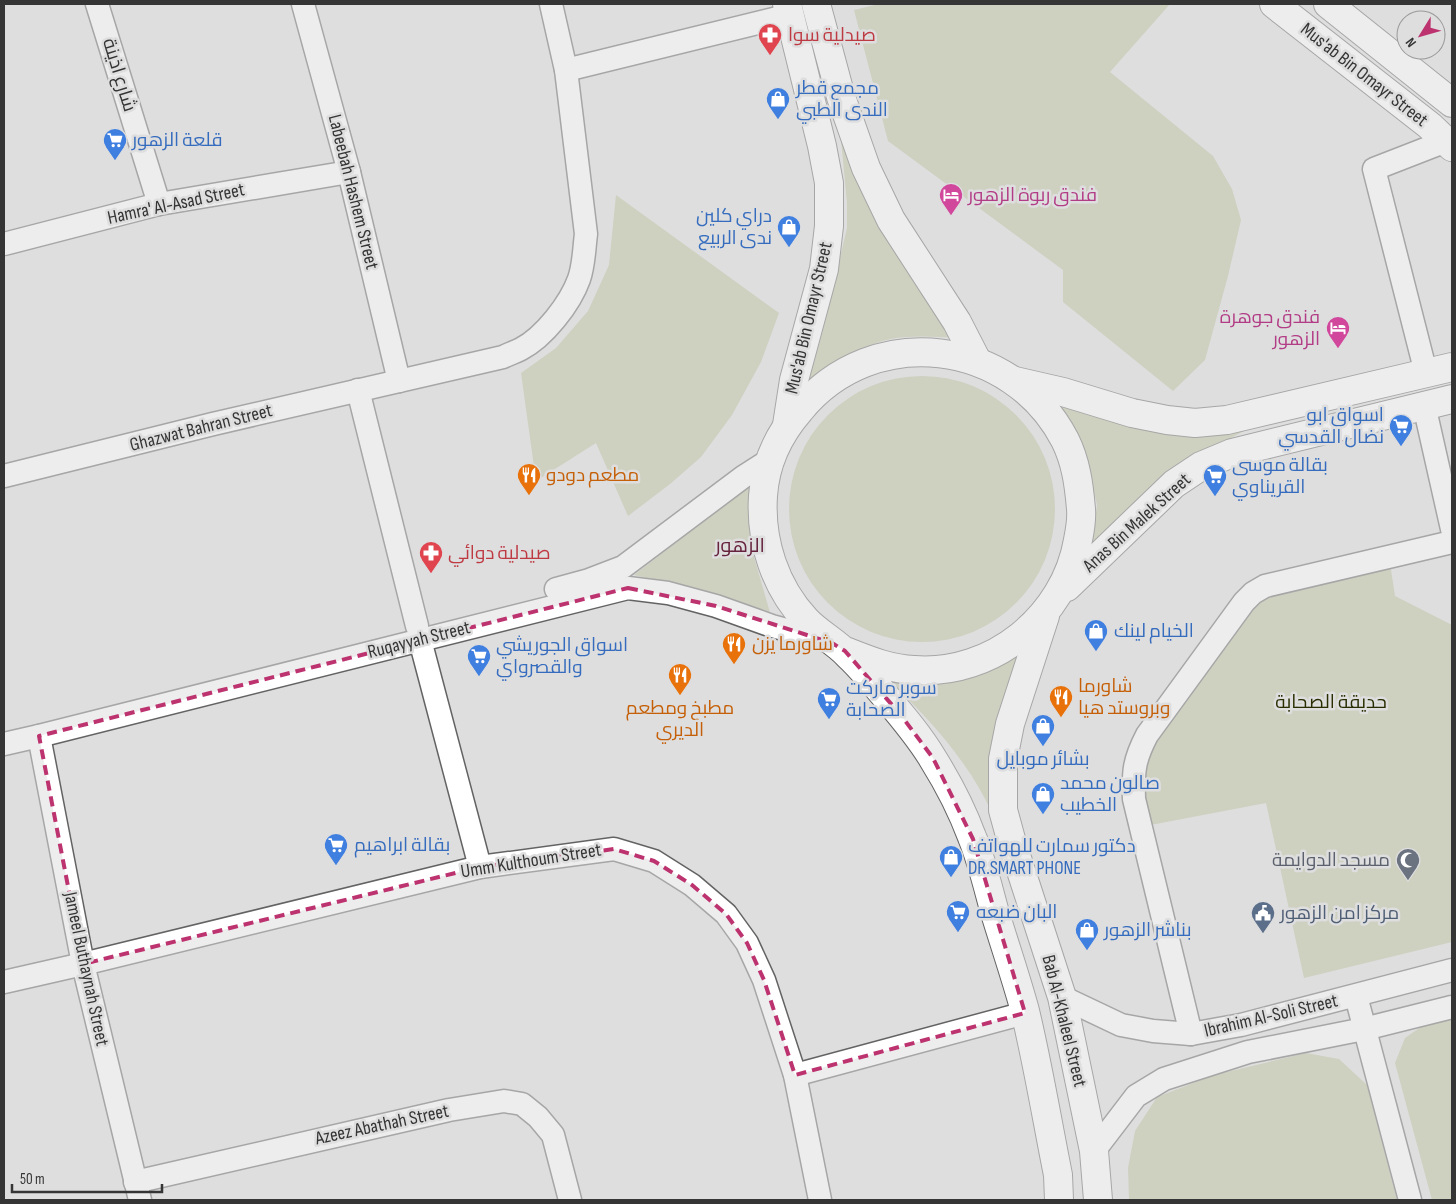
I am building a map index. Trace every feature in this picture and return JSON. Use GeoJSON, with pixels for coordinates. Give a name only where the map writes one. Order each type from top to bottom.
{"type":"FeatureCollection","features":[{"type":"Feature","properties":{"kind":"main road"},"geometry":{"type":"LineString","coordinates":[[816,4],[841,97],[866,168],[890,220],[957,322],[977,361]]}},
{"type":"Feature","properties":{"kind":"main road","name":"Mus'ab Bin Omayr Street"},"geometry":{"type":"LineString","coordinates":[[1274,4],[1430,126],[1449,144]]}},
{"type":"Feature","properties":{"kind":"main road","name":"Mus'ab Bin Omayr Street"},"geometry":{"type":"LineString","coordinates":[[1328,4],[1452,103]]}},
{"type":"Feature","properties":{"kind":"main road","name":"Mus'ab Bin Omayr Street"},"geometry":{"type":"LineString","coordinates":[[786,426],[794,380],[824,269],[829,226],[829,183],[822,146],[788,9]]}},
{"type":"Feature","properties":{"kind":"main road"},"geometry":{"type":"LineString","coordinates":[[839,647],[806,620],[785,592],[770,561],[763,527],[763,493],[771,459],[786,426],[813,394],[847,370],[886,355],[932,352],[977,361],[1014,381],[1044,408],[1065,441],[1078,479],[1082,519],[1075,559],[1052,604]]}},
{"type":"Feature","properties":{"kind":"main road"},"geometry":{"type":"LineString","coordinates":[[1014,381],[1064,392],[1132,413],[1195,423],[1227,420],[1452,367]]}},
{"type":"Feature","properties":{"kind":"main road","name":"Anas Bin Malek Street"},"geometry":{"type":"LineString","coordinates":[[839,647],[880,665],[916,671],[952,668],[987,658],[1019,639],[1174,484],[1201,466],[1232,453],[1452,399]]}},
{"type":"Feature","properties":{"kind":"main road","name":"Bab Al-Khaleel Street"},"geometry":{"type":"LineString","coordinates":[[1052,604],[1010,724],[1003,759],[1003,810],[1062,997],[1094,1151],[1098,1200]]}},
{"type":"Feature","properties":{"kind":"main road","name":"Bab Al-Khaleel Street"},"geometry":{"type":"LineString","coordinates":[[839,647],[906,721],[933,758],[957,802],[973,839],[1025,1013],[1058,1174],[1059,1200]]}},
{"type":"Feature","properties":{"kind":"street","name":"شارع اذينة"},"geometry":{"type":"LineString","coordinates":[[97,4],[159,204]]}},
{"type":"Feature","properties":{"kind":"street","name":"Labeebah Hashem Street"},"geometry":{"type":"LineString","coordinates":[[303,4],[349,172],[399,381]]}},
{"type":"Feature","properties":{"kind":"street","name":"Ghazwat Bahran Street"},"geometry":{"type":"LineString","coordinates":[[4,476],[503,356],[522,349],[542,333],[561,311],[572,294],[584,259],[586,234],[566,70],[551,4]]}},
{"type":"Feature","properties":{"kind":"street"},"geometry":{"type":"LineString","coordinates":[[566,70],[788,9]]}},
{"type":"Feature","properties":{"kind":"street"},"geometry":{"type":"LineString","coordinates":[[1426,373],[1374,169],[1449,144]]}},
{"type":"Feature","properties":{"kind":"street","name":"Hamra' Al-Asad Street"},"geometry":{"type":"LineString","coordinates":[[4,244],[159,204],[349,172]]}},
{"type":"Feature","properties":{"kind":"street"},"geometry":{"type":"LineString","coordinates":[[358,390],[480,867]]}},
{"type":"Feature","properties":{"kind":"street"},"geometry":{"type":"LineString","coordinates":[[1424,405],[1452,529]]}},
{"type":"Feature","properties":{"kind":"street","name":"Ruqayyah Street"},"geometry":{"type":"LineString","coordinates":[[4,744],[419,633],[589,580],[623,567],[742,476],[771,459]]}},
{"type":"Feature","properties":{"kind":"street"},"geometry":{"type":"LineString","coordinates":[[1191,1034],[1134,799],[1133,776],[1137,754],[1144,741],[1238,610],[1253,593],[1265,586],[1276,583],[1452,542]]}},
{"type":"Feature","properties":{"kind":"street","name":"Ruqayyah Street"},"geometry":{"type":"LineString","coordinates":[[4,728],[419,633],[628,588],[668,593],[716,606],[839,647]]}},
{"type":"Feature","properties":{"kind":"street","name":"Jameel Buthaynah Street"},"geometry":{"type":"LineString","coordinates":[[39,736],[83,964],[137,1191]]}},
{"type":"Feature","properties":{"kind":"street","name":"Umm Kulthoum Street"},"geometry":{"type":"LineString","coordinates":[[4,982],[480,867],[614,849],[654,862],[692,884],[726,914],[747,943],[764,980],[795,1075],[820,1200]]}},
{"type":"Feature","properties":{"kind":"street","name":"Ibrahim Al-Soli Street"},"geometry":{"type":"LineString","coordinates":[[1062,997],[1121,1026],[1191,1034],[1241,1025],[1452,970]]}},
{"type":"Feature","properties":{"kind":"street"},"geometry":{"type":"LineString","coordinates":[[1356,996],[1410,1200]]}},
{"type":"Feature","properties":{"kind":"street","name":"Ibrahim Al-Soli Street"},"geometry":{"type":"LineString","coordinates":[[1094,1151],[1136,1096],[1164,1079],[1248,1052],[1364,1029],[1452,1007]]}},
{"type":"Feature","properties":{"kind":"street"},"geometry":{"type":"LineString","coordinates":[[795,1075],[1025,1013]]}},
{"type":"Feature","properties":{"kind":"street","name":"Azeez Abathah Street"},"geometry":{"type":"LineString","coordinates":[[137,1191],[449,1110],[504,1101],[522,1104],[538,1117],[553,1135],[570,1200]]}},
{"type":"Feature","properties":{"kind":"highlighted area"},"geometry":{"type":"Polygon","coordinates":[[[628,588],[716,606],[832,643],[845,651],[900,714],[933,758],[973,839],[1025,1013],[795,1075],[764,980],[747,943],[726,914],[692,885],[654,861],[614,849],[480,867],[83,964],[39,736],[628,588]]]}},
{"type":"Feature","properties":{"kind":"green space"},"geometry":{"type":"Polygon","coordinates":[[[879,4],[1170,4],[1110,72],[1213,156],[1232,189],[1241,220],[1205,360],[1173,391],[1063,302],[1063,270],[888,141],[854,10],[879,4]]]}},
{"type":"Feature","properties":{"kind":"green space"},"geometry":{"type":"Polygon","coordinates":[[[841,139],[877,214],[958,338],[909,337],[885,340],[873,344],[847,358],[806,392],[847,228],[847,203],[841,139]]]}},
{"type":"Feature","properties":{"kind":"green space"},"geometry":{"type":"Polygon","coordinates":[[[616,195],[779,313],[761,362],[732,415],[701,457],[670,484],[628,516],[596,443],[536,481],[521,373],[556,348],[588,311],[609,265],[616,195]]]}},
{"type":"Feature","properties":{"kind":"green space"},"geometry":{"type":"Polygon","coordinates":[[[909,376],[935,376],[961,381],[985,391],[1007,406],[1025,424],[1040,446],[1050,470],[1055,496],[1055,522],[1050,548],[1040,572],[1025,594],[1007,612],[985,627],[961,637],[935,642],[909,642],[883,637],[859,627],[837,612],[819,594],[804,572],[794,548],[789,522],[789,496],[794,470],[804,446],[819,424],[837,406],[859,391],[883,381],[909,376]]]}},
{"type":"Feature","properties":{"kind":"green space"},"geometry":{"type":"Polygon","coordinates":[[[1050,399],[1252,427],[1190,459],[1091,549],[1097,505],[1088,465],[1050,399]]]}},
{"type":"Feature","properties":{"kind":"green space"},"geometry":{"type":"Polygon","coordinates":[[[750,485],[749,529],[754,557],[771,616],[684,587],[634,575],[750,485]]]}},
{"type":"Feature","properties":{"kind":"green space","name":"حديقة الصحابة"},"geometry":{"type":"Polygon","coordinates":[[[1390,563],[1395,596],[1452,625],[1452,942],[1304,978],[1266,803],[1140,827],[1141,732],[1268,592],[1390,563]]]}},
{"type":"Feature","properties":{"kind":"green space"},"geometry":{"type":"Polygon","coordinates":[[[1026,647],[992,813],[972,776],[946,741],[887,679],[1026,647]]]}},
{"type":"Feature","properties":{"kind":"green space"},"geometry":{"type":"Polygon","coordinates":[[[1452,1017],[1452,1200],[1432,1200],[1395,1063],[1405,1038],[1425,1024],[1452,1017]]]}},
{"type":"Feature","properties":{"kind":"green space"},"geometry":{"type":"Polygon","coordinates":[[[1306,1053],[1339,1059],[1367,1085],[1397,1200],[1129,1200],[1128,1168],[1135,1131],[1157,1097],[1214,1075],[1306,1053]]]}},
{"type":"Feature","properties":{"kind":"place","name":"صيدلية سوا"},"geometry":{"type":"Point","coordinates":[770,56]}},
{"type":"Feature","properties":{"kind":"place","name":"مجمع قطر الندى الطبي"},"geometry":{"type":"Point","coordinates":[778,120]}},
{"type":"Feature","properties":{"kind":"place","name":"قلعة الزهور"},"geometry":{"type":"Point","coordinates":[115,161]}},
{"type":"Feature","properties":{"kind":"place","name":"فندق ربوة الزهور"},"geometry":{"type":"Point","coordinates":[951,216]}},
{"type":"Feature","properties":{"kind":"place","name":"دراي كلين ندى الربيع"},"geometry":{"type":"Point","coordinates":[789,248]}},
{"type":"Feature","properties":{"kind":"place","name":"فندق جوهرة الزهور"},"geometry":{"type":"Point","coordinates":[1338,349]}},
{"type":"Feature","properties":{"kind":"place","name":"اسواق ابو نضال القدسي"},"geometry":{"type":"Point","coordinates":[1401,447]}},
{"type":"Feature","properties":{"kind":"place","name":"مطعم دودو"},"geometry":{"type":"Point","coordinates":[529,496]}},
{"type":"Feature","properties":{"kind":"place","name":"بقالة موسى القريناوي"},"geometry":{"type":"Point","coordinates":[1215,497]}},
{"type":"Feature","properties":{"kind":"place","name":"صيدلية دوائي"},"geometry":{"type":"Point","coordinates":[431,574]}},
{"type":"Feature","properties":{"kind":"place","name":"الخيام لينك"},"geometry":{"type":"Point","coordinates":[1096,652]}},
{"type":"Feature","properties":{"kind":"place","name":"شاورما يزن"},"geometry":{"type":"Point","coordinates":[734,665]}},
{"type":"Feature","properties":{"kind":"place","name":"اسواق الجوريشي والقصرواي"},"geometry":{"type":"Point","coordinates":[479,677]}},
{"type":"Feature","properties":{"kind":"place","name":"مطبخ ومطعم الديري"},"geometry":{"type":"Point","coordinates":[680,696]}},
{"type":"Feature","properties":{"kind":"place","name":"شاورما وبروستد هيا"},"geometry":{"type":"Point","coordinates":[1061,718]}},
{"type":"Feature","properties":{"kind":"place","name":"سوبر ماركت الصحابة"},"geometry":{"type":"Point","coordinates":[829,720]}},
{"type":"Feature","properties":{"kind":"place","name":"بشائر موبايل"},"geometry":{"type":"Point","coordinates":[1043,747]}},
{"type":"Feature","properties":{"kind":"place","name":"صالون محمد الخطيب"},"geometry":{"type":"Point","coordinates":[1043,815]}},
{"type":"Feature","properties":{"kind":"place","name":"بقالة ابراهيم"},"geometry":{"type":"Point","coordinates":[336,866]}},
{"type":"Feature","properties":{"kind":"place","name":"دكتور سمارت للهواتف DR.SMART PHONE"},"geometry":{"type":"Point","coordinates":[951,878]}},
{"type":"Feature","properties":{"kind":"place","name":"مسجد الدوايمة"},"geometry":{"type":"Point","coordinates":[1408,881]}},
{"type":"Feature","properties":{"kind":"place","name":"البان ضبعه"},"geometry":{"type":"Point","coordinates":[958,933]}},
{"type":"Feature","properties":{"kind":"place","name":"مركز امن الزهور"},"geometry":{"type":"Point","coordinates":[1263,934]}},
{"type":"Feature","properties":{"kind":"place","name":"بناشر الزهور"},"geometry":{"type":"Point","coordinates":[1087,951]}},
{"type":"Feature","properties":{"kind":"district","name":"الزهور"},"geometry":{"type":"Point","coordinates":[740,546]}}]}
